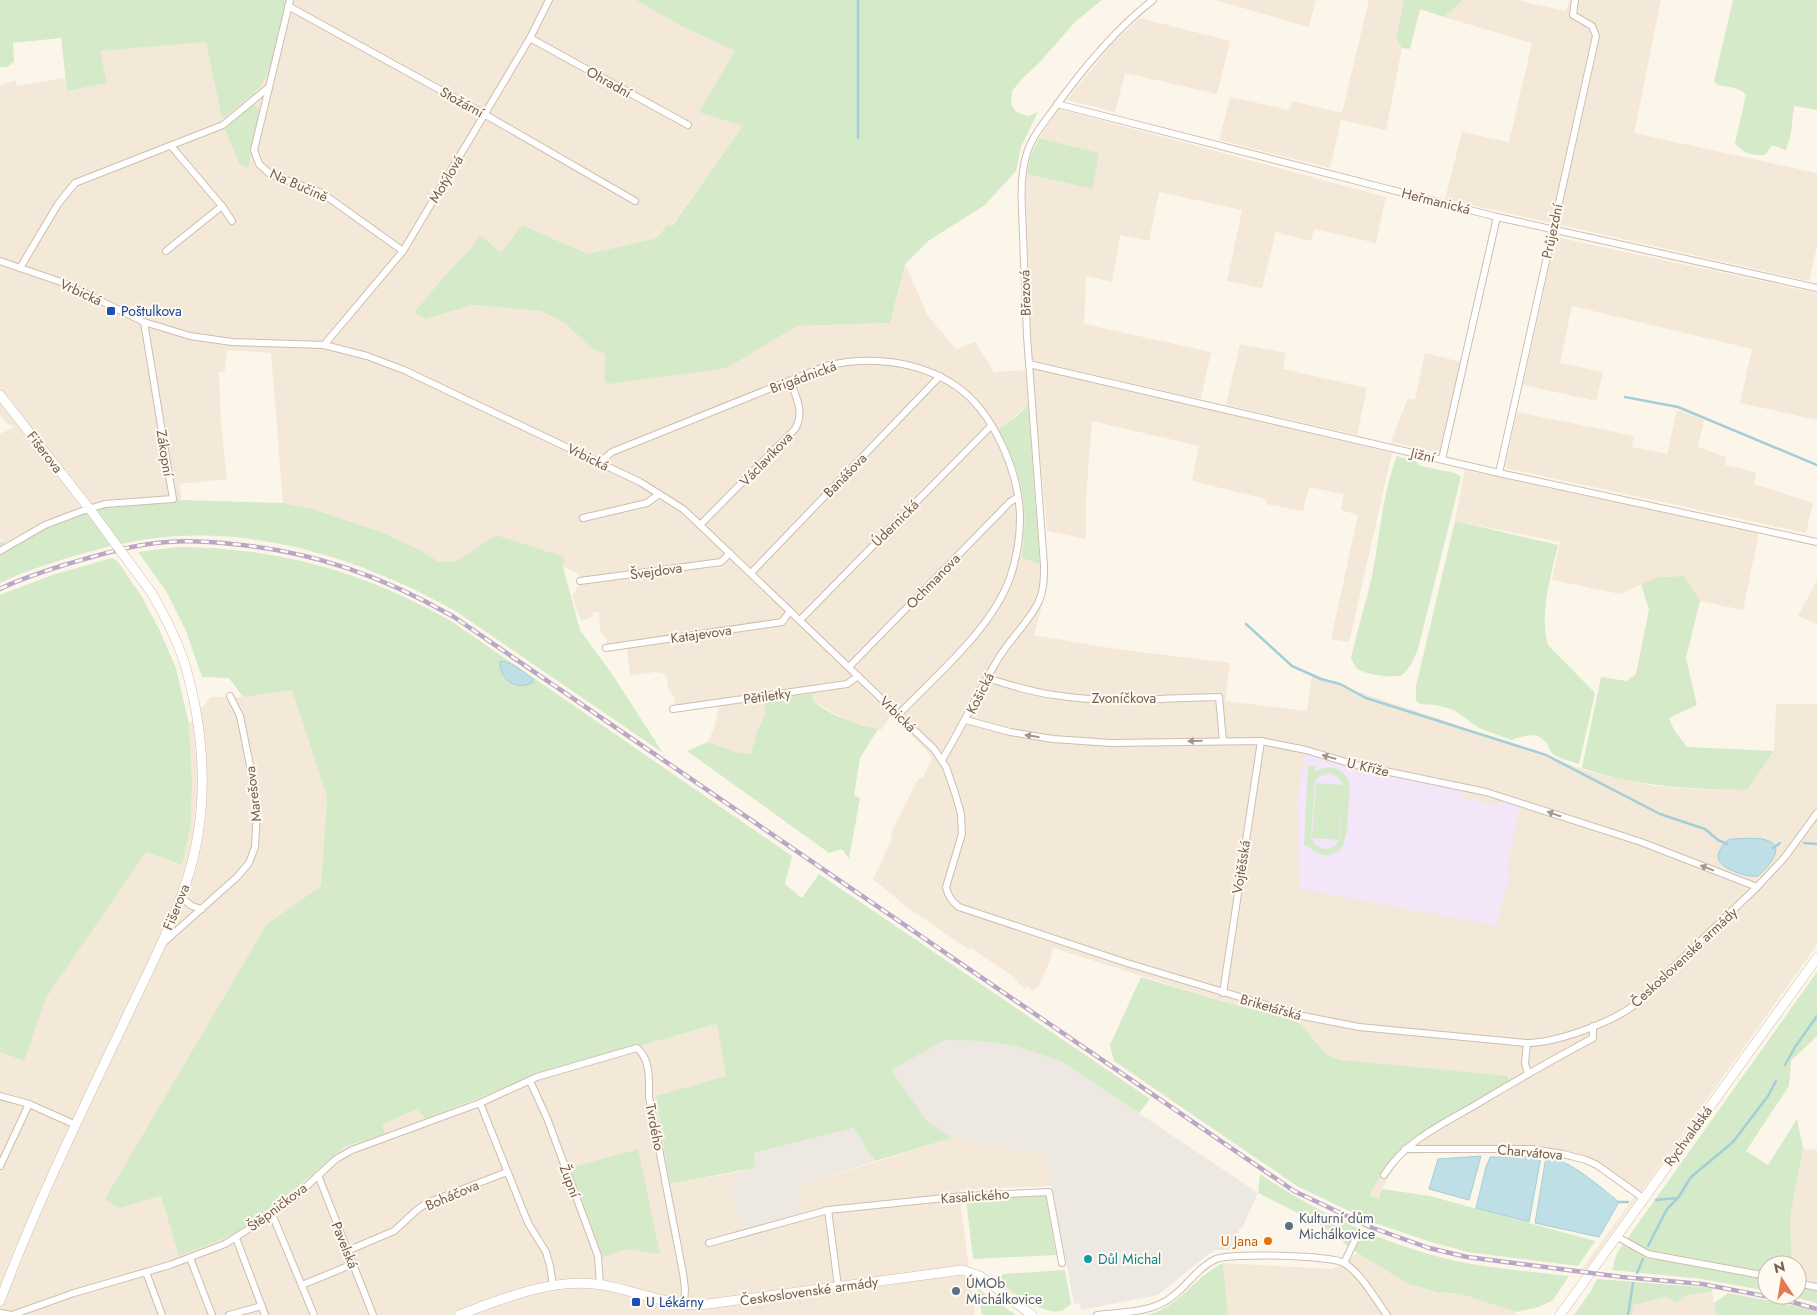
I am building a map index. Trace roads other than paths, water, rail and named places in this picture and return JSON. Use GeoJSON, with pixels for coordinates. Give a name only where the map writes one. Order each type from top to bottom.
{"type":"FeatureCollection","features":[{"type":"Feature","properties":{"kind":"street","name":"Motýlová"},"geometry":{"type":"LineString","coordinates":[[324,345],[403,252],[530,38],[549,0]]}},
{"type":"Feature","properties":{"kind":"street","name":"Březová"},"geometry":{"type":"LineString","coordinates":[[1020,627],[1030,616],[1038,602],[1043,589],[1044,565],[1029,364],[1021,191],[1027,152],[1057,104],[1110,39],[1138,12],[1154,0]]}},
{"type":"Feature","properties":{"kind":"street","name":"Průjezdní"},"geometry":{"type":"LineString","coordinates":[[1499,473],[1596,36],[1592,26],[1573,15],[1575,0]]}},
{"type":"Feature","properties":{"kind":"street","name":"Na Bučině"},"geometry":{"type":"LineString","coordinates":[[289,3],[254,150],[258,164],[270,174],[322,193],[403,252]]}},
{"type":"Feature","properties":{"kind":"street","name":"Stožární"},"geometry":{"type":"LineString","coordinates":[[289,3],[635,202]]}},
{"type":"Feature","properties":{"kind":"street","name":"Ohradní"},"geometry":{"type":"LineString","coordinates":[[530,38],[688,125]]}},
{"type":"Feature","properties":{"kind":"street"},"geometry":{"type":"LineString","coordinates":[[20,268],[58,204],[75,183],[223,125],[269,87]]}},
{"type":"Feature","properties":{"kind":"street","name":"Heřmanická"},"geometry":{"type":"LineString","coordinates":[[1057,104],[1497,217],[1817,288]]}},
{"type":"Feature","properties":{"kind":"street"},"geometry":{"type":"LineString","coordinates":[[171,146],[232,220]]}},
{"type":"Feature","properties":{"kind":"street"},"geometry":{"type":"LineString","coordinates":[[166,251],[222,206]]}},
{"type":"Feature","properties":{"kind":"street"},"geometry":{"type":"LineString","coordinates":[[1442,459],[1497,217]]}},
{"type":"Feature","properties":{"kind":"street","name":"Vrbická"},"geometry":{"type":"LineString","coordinates":[[0,261],[64,283],[144,322],[190,336],[232,342],[324,345],[366,356],[404,370],[600,462],[683,509],[898,714],[934,749],[942,760],[955,793],[962,825],[962,834],[946,888],[948,896],[959,907]]}},
{"type":"Feature","properties":{"kind":"street","name":"Zákopní"},"geometry":{"type":"LineString","coordinates":[[90,510],[105,504],[173,499],[144,322]]}},
{"type":"Feature","properties":{"kind":"street","name":"Brigádnická"},"geometry":{"type":"LineString","coordinates":[[600,462],[612,452],[826,366],[841,362],[887,361],[908,365],[940,376],[958,387],[985,416],[1008,457],[1018,498],[1020,519],[1015,560],[1003,594],[993,613],[976,634],[898,714]]}},
{"type":"Feature","properties":{"kind":"street","name":"Jižní"},"geometry":{"type":"LineString","coordinates":[[1029,364],[1499,473],[1817,542]]}},
{"type":"Feature","properties":{"kind":"street","name":"Banášova"},"geometry":{"type":"LineString","coordinates":[[751,573],[940,376]]}},
{"type":"Feature","properties":{"kind":"street","name":"Václavíkova"},"geometry":{"type":"LineString","coordinates":[[700,525],[795,429],[799,422],[800,407],[790,381]]}},
{"type":"Feature","properties":{"kind":"street","name":"Fišerova"},"geometry":{"type":"LineString","coordinates":[[0,395],[90,510],[151,592],[165,616],[186,667],[192,694],[200,743],[202,792],[198,835],[190,874],[160,946],[22,1242],[0,1301]]}},
{"type":"Feature","properties":{"kind":"street","name":"Údernická"},"geometry":{"type":"LineString","coordinates":[[800,620],[991,426]]}},
{"type":"Feature","properties":{"kind":"street"},"geometry":{"type":"LineString","coordinates":[[583,518],[647,503],[659,494]]}},
{"type":"Feature","properties":{"kind":"street","name":"Ochmanova"},"geometry":{"type":"LineString","coordinates":[[849,667],[1010,502],[1018,498]]}},
{"type":"Feature","properties":{"kind":"street"},"geometry":{"type":"LineString","coordinates":[[0,552],[46,525],[90,510]]}},
{"type":"Feature","properties":{"kind":"street","name":"Švejdova"},"geometry":{"type":"LineString","coordinates":[[580,581],[721,562],[730,553]]}},
{"type":"Feature","properties":{"kind":"street","name":"Katajevova"},"geometry":{"type":"LineString","coordinates":[[606,648],[782,622],[790,611]]}},
{"type":"Feature","properties":{"kind":"street","name":"Košická"},"geometry":{"type":"LineString","coordinates":[[942,760],[966,720],[998,658],[1020,627]]}},
{"type":"Feature","properties":{"kind":"street","name":"Pětiletky"},"geometry":{"type":"LineString","coordinates":[[673,709],[847,684],[858,676]]}},
{"type":"Feature","properties":{"kind":"street","name":"Zvoníčkova"},"geometry":{"type":"LineString","coordinates":[[987,678],[1021,689],[1075,697],[1127,699],[1219,697],[1223,741]]}},
{"type":"Feature","properties":{"kind":"street","name":"Marešova"},"geometry":{"type":"LineString","coordinates":[[160,946],[237,877],[249,862],[255,847],[257,811],[255,790],[240,716],[230,696]]}},
{"type":"Feature","properties":{"kind":"street","name":"U Kříže"},"geometry":{"type":"LineString","coordinates":[[966,720],[1024,735],[1072,740],[1111,743],[1261,741],[1306,750],[1365,767],[1486,792],[1641,842],[1757,887]]}},
{"type":"Feature","properties":{"kind":"street","name":"Vojtěšská"},"geometry":{"type":"LineString","coordinates":[[1223,993],[1261,741]]}},
{"type":"Feature","properties":{"kind":"street","name":"Československé armády"},"geometry":{"type":"LineString","coordinates":[[1593,1026],[1622,1014],[1633,1006],[1757,887],[1785,857],[1817,813]]}},
{"type":"Feature","properties":{"kind":"street"},"geometry":{"type":"LineString","coordinates":[[180,897],[192,906],[202,909]]}},
{"type":"Feature","properties":{"kind":"street","name":"Briketářská"},"geometry":{"type":"LineString","coordinates":[[959,907],[1223,993],[1331,1022],[1379,1029],[1527,1043],[1545,1042],[1593,1026]]}},
{"type":"Feature","properties":{"kind":"street","name":"Rychvaldská"},"geometry":{"type":"LineString","coordinates":[[1560,1315],[1817,958]]}},
{"type":"Feature","properties":{"kind":"street"},"geometry":{"type":"LineString","coordinates":[[1384,1175],[1393,1161],[1417,1139],[1593,1038],[1593,1026]]}},
{"type":"Feature","properties":{"kind":"street"},"geometry":{"type":"LineString","coordinates":[[1527,1043],[1525,1063],[1528,1074]]}},
{"type":"Feature","properties":{"kind":"street","name":"Tvrdého"},"geometry":{"type":"LineString","coordinates":[[544,1075],[637,1048],[641,1052],[649,1071],[649,1097],[683,1273],[684,1304]]}},
{"type":"Feature","properties":{"kind":"street","name":"Štěpničkova"},"geometry":{"type":"LineString","coordinates":[[0,1313],[12,1315],[74,1293],[190,1258],[236,1238],[296,1196],[336,1159],[352,1150],[480,1103],[544,1075]]}},
{"type":"Feature","properties":{"kind":"street","name":"Župní"},"geometry":{"type":"LineString","coordinates":[[530,1081],[547,1118],[598,1256],[600,1285]]}},
{"type":"Feature","properties":{"kind":"street"},"geometry":{"type":"LineString","coordinates":[[0,1096],[29,1104],[76,1125]]}},
{"type":"Feature","properties":{"kind":"street"},"geometry":{"type":"LineString","coordinates":[[480,1103],[528,1223],[546,1252],[554,1286]]}},
{"type":"Feature","properties":{"kind":"street"},"geometry":{"type":"LineString","coordinates":[[0,1166],[29,1104]]}},
{"type":"Feature","properties":{"kind":"street","name":"Charvátova"},"geometry":{"type":"LineString","coordinates":[[1405,1149],[1532,1149],[1564,1154],[1597,1165],[1643,1198]]}},
{"type":"Feature","properties":{"kind":"street","name":"Boháčova"},"geometry":{"type":"LineString","coordinates":[[347,1251],[394,1231],[418,1209],[427,1204],[507,1172]]}},
{"type":"Feature","properties":{"kind":"street","name":"Pavelská"},"geometry":{"type":"LineString","coordinates":[[318,1175],[373,1315]]}},
{"type":"Feature","properties":{"kind":"street","name":"Kasalického"},"geometry":{"type":"LineString","coordinates":[[709,1243],[828,1210],[964,1196],[1049,1192],[1062,1263]]}},
{"type":"Feature","properties":{"kind":"street"},"geometry":{"type":"LineString","coordinates":[[828,1210],[838,1286]]}},
{"type":"Feature","properties":{"kind":"street"},"geometry":{"type":"LineString","coordinates":[[272,1214],[314,1315]]}},
{"type":"Feature","properties":{"kind":"street"},"geometry":{"type":"LineString","coordinates":[[1344,1263],[1357,1236]]}},
{"type":"Feature","properties":{"kind":"street"},"geometry":{"type":"LineString","coordinates":[[1616,1236],[1648,1254],[1757,1274]]}},
{"type":"Feature","properties":{"kind":"street"},"geometry":{"type":"LineString","coordinates":[[236,1238],[265,1315]]}},
{"type":"Feature","properties":{"kind":"street"},"geometry":{"type":"LineString","coordinates":[[1098,1315],[1134,1313],[1162,1305],[1206,1265],[1224,1257],[1297,1257],[1330,1259],[1344,1263],[1355,1272],[1387,1315]]}},
{"type":"Feature","properties":{"kind":"street"},"geometry":{"type":"LineString","coordinates":[[190,1258],[212,1315]]}},
{"type":"Feature","properties":{"kind":"street"},"geometry":{"type":"LineString","coordinates":[[302,1285],[353,1264]]}},
{"type":"Feature","properties":{"kind":"street","name":"Československé armády"},"geometry":{"type":"LineString","coordinates":[[459,1315],[515,1295],[554,1286],[579,1283],[600,1285],[684,1304],[716,1304],[965,1270],[980,1276],[1032,1315]]}},
{"type":"Feature","properties":{"kind":"street"},"geometry":{"type":"LineString","coordinates":[[146,1272],[162,1315]]}},
{"type":"Feature","properties":{"kind":"street"},"geometry":{"type":"LineString","coordinates":[[229,1315],[262,1306]]}},
{"type":"Feature","properties":{"kind":"water"},"geometry":{"type":"Polygon","coordinates":[[[500,661],[509,663],[522,670],[533,679],[532,683],[520,685],[509,682],[502,673],[500,661]]]}},
{"type":"Feature","properties":{"kind":"water"},"geometry":{"type":"Polygon","coordinates":[[[1753,838],[1766,840],[1772,843],[1776,852],[1770,863],[1758,876],[1740,874],[1730,870],[1719,859],[1718,854],[1724,843],[1730,839],[1753,838]]]}},
{"type":"Feature","properties":{"kind":"water"},"geometry":{"type":"Polygon","coordinates":[[[1481,1156],[1469,1200],[1429,1189],[1438,1159],[1481,1156]]]}},
{"type":"Feature","properties":{"kind":"water"},"geometry":{"type":"Polygon","coordinates":[[[1490,1157],[1541,1157],[1529,1222],[1476,1208],[1490,1157]]]}},
{"type":"Feature","properties":{"kind":"water"},"geometry":{"type":"Polygon","coordinates":[[[1546,1157],[1556,1159],[1575,1169],[1619,1202],[1599,1237],[1535,1223],[1546,1157]]]}},
{"type":"Feature","properties":{"kind":"waterway"},"geometry":{"type":"LineString","coordinates":[[858,0],[858,138]]}},
{"type":"Feature","properties":{"kind":"waterway"},"geometry":{"type":"LineString","coordinates":[[1625,397],[1678,407],[1817,465]]}},
{"type":"Feature","properties":{"kind":"waterway"},"geometry":{"type":"LineString","coordinates":[[1246,624],[1292,666],[1321,679],[1340,684],[1366,698],[1546,755],[1660,814],[1705,829],[1718,840],[1727,844]]}},
{"type":"Feature","properties":{"kind":"waterway"},"geometry":{"type":"LineString","coordinates":[[1773,848],[1780,843]]}},
{"type":"Feature","properties":{"kind":"waterway"},"geometry":{"type":"LineString","coordinates":[[1804,843],[1817,844]]}},
{"type":"Feature","properties":{"kind":"waterway"},"geometry":{"type":"LineString","coordinates":[[1785,1065],[1817,1016]]}},
{"type":"Feature","properties":{"kind":"waterway"},"geometry":{"type":"LineString","coordinates":[[1648,1246],[1667,1209],[1678,1198],[1691,1177],[1733,1142],[1768,1096],[1776,1081]]}},
{"type":"Feature","properties":{"kind":"waterway"},"geometry":{"type":"LineString","coordinates":[[1656,1200],[1677,1198]]}},
{"type":"Feature","properties":{"kind":"waterway"},"geometry":{"type":"LineString","coordinates":[[1619,1202],[1628,1202]]}},
{"type":"Feature","properties":{"kind":"waterway"},"geometry":{"type":"LineString","coordinates":[[1637,1273],[1643,1259]]}},
{"type":"Feature","properties":{"kind":"waterway"},"geometry":{"type":"LineString","coordinates":[[1628,1315],[1633,1283]]}},
{"type":"Feature","properties":{"kind":"railway"},"geometry":{"type":"LineString","coordinates":[[0,589],[40,573],[106,553],[149,544],[180,541],[232,544],[291,553],[347,568],[374,578],[454,617],[1294,1191],[1370,1227],[1429,1248],[1467,1257],[1622,1277],[1702,1284],[1785,1300],[1817,1309]]}},
{"type":"Feature","properties":{"kind":"place","name":"Poštulkova"},"geometry":{"type":"Point","coordinates":[111,311]}},
{"type":"Feature","properties":{"kind":"place","name":"Kulturní dům Michálkovice"},"geometry":{"type":"Point","coordinates":[1289,1226]}},
{"type":"Feature","properties":{"kind":"place","name":"U Jana"},"geometry":{"type":"Point","coordinates":[1268,1241]}},
{"type":"Feature","properties":{"kind":"place","name":"Důl Michal"},"geometry":{"type":"Point","coordinates":[1088,1259]}},
{"type":"Feature","properties":{"kind":"place","name":"ÚMOb Michálkovice"},"geometry":{"type":"Point","coordinates":[956,1291]}},
{"type":"Feature","properties":{"kind":"place","name":"U Lékárny"},"geometry":{"type":"Point","coordinates":[636,1302]}}]}
